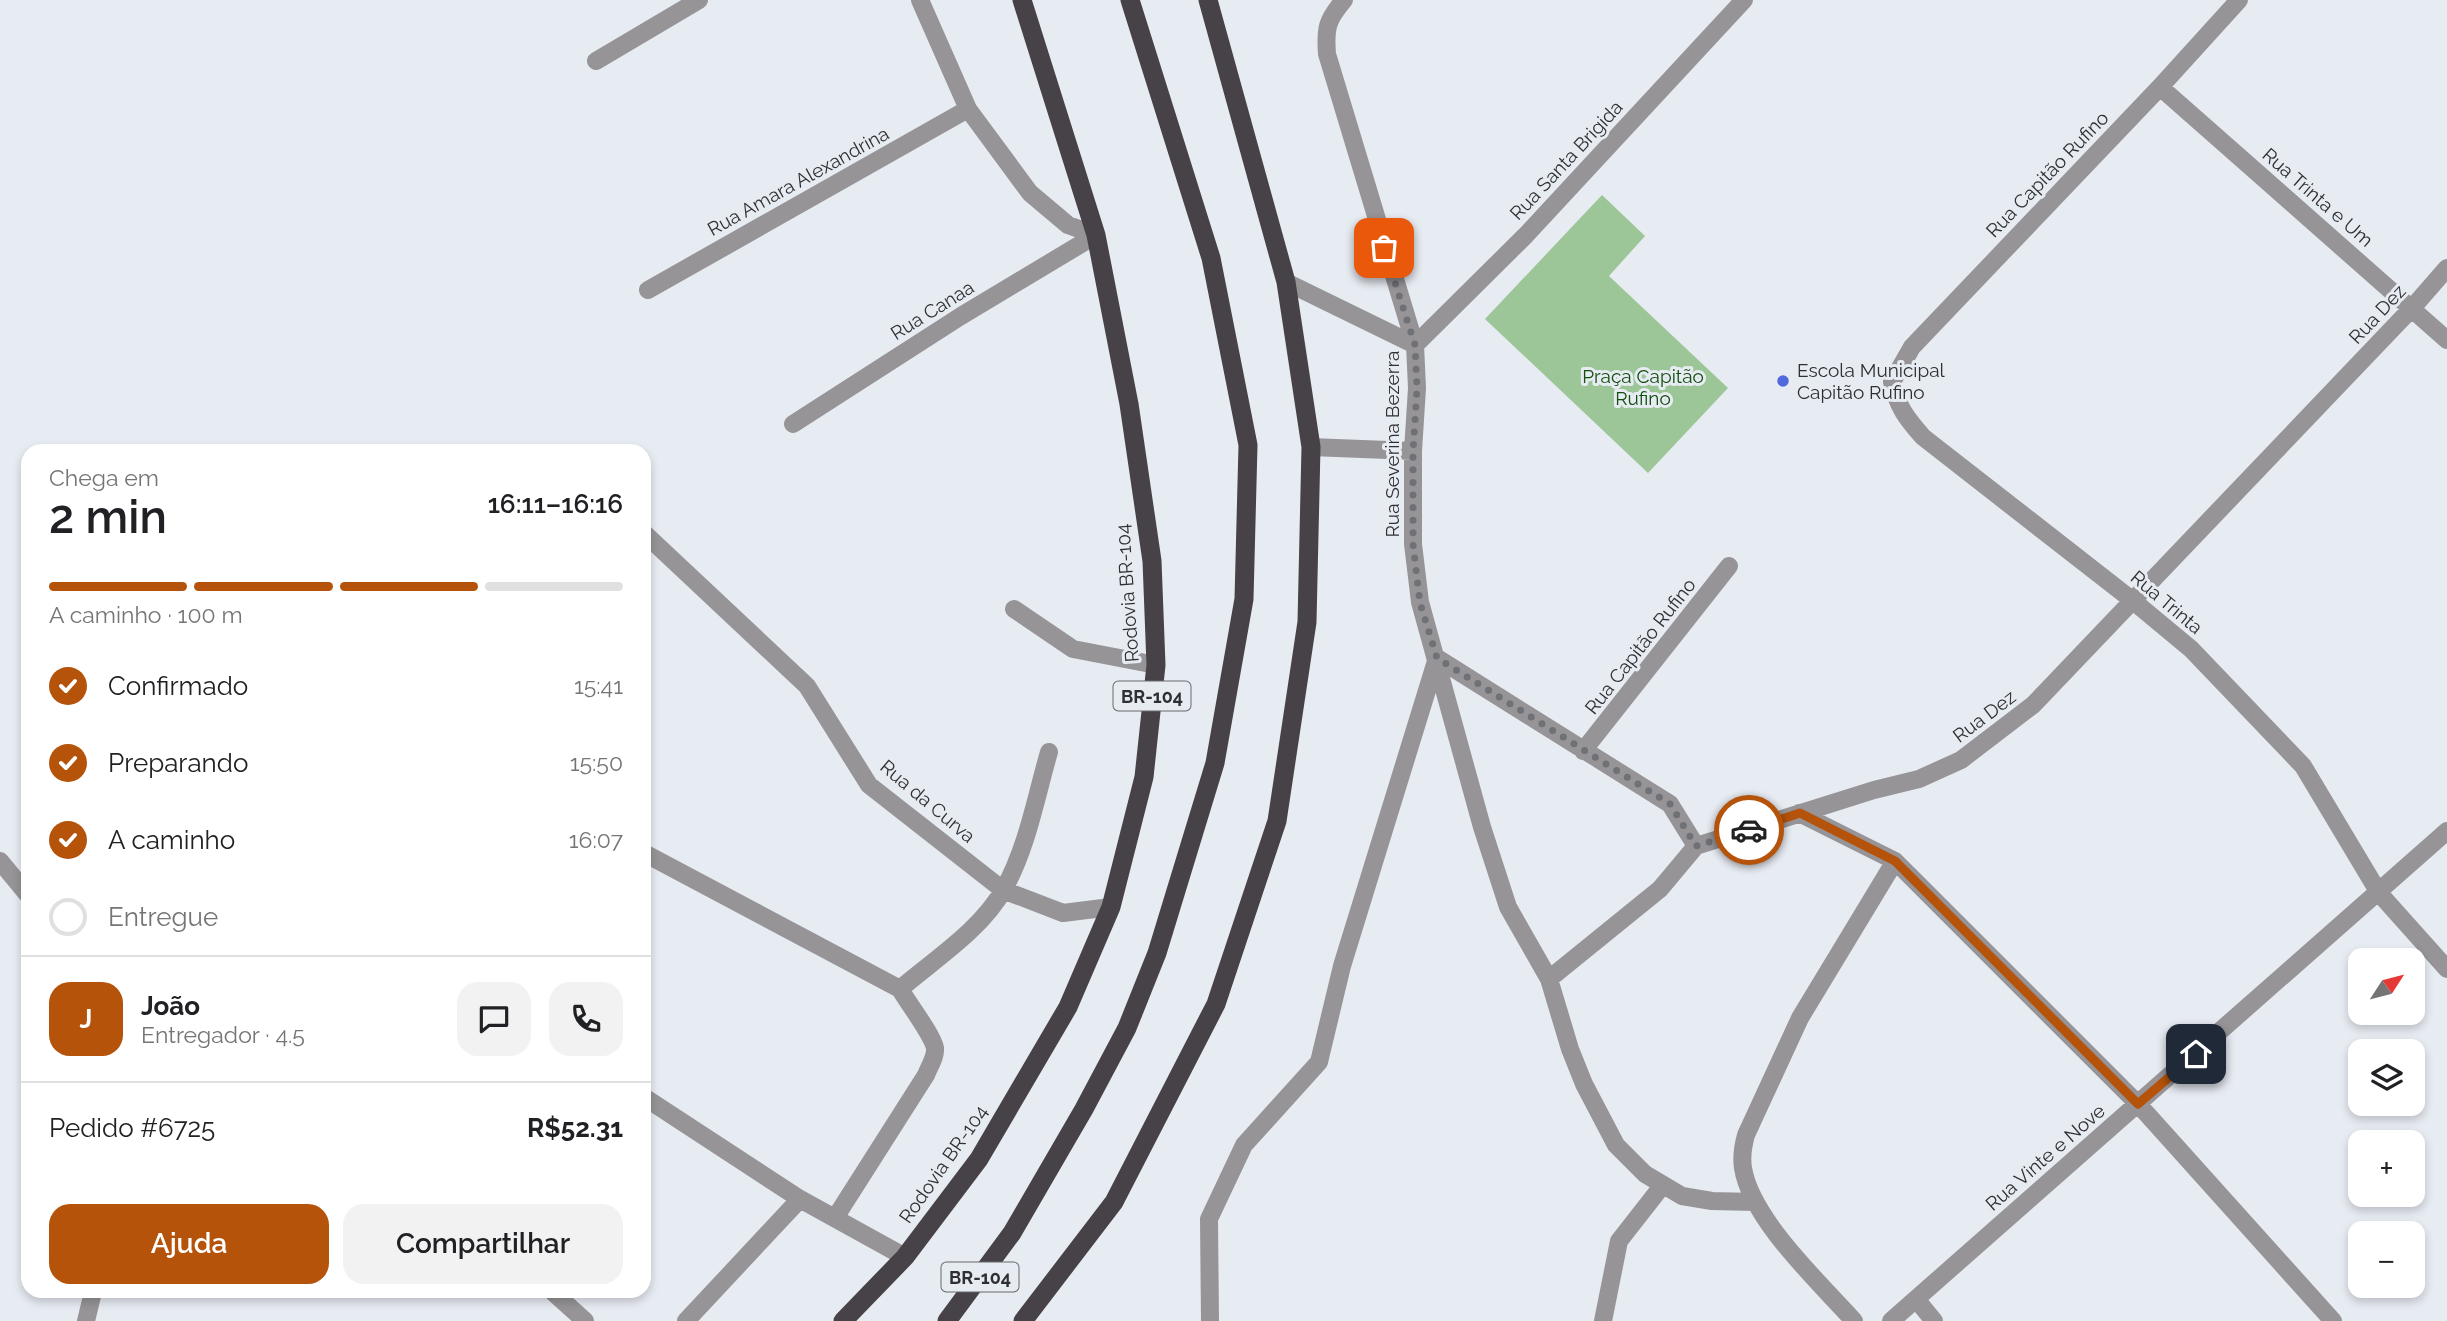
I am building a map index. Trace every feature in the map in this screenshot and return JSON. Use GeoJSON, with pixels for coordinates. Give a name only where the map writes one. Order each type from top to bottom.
{"type":"FeatureCollection","features":[{"type":"Feature","properties":{"kind":"highway","name":"Rodovia BR-104"},"geometry":{"type":"LineString","coordinates":[[843,1321],[905,1257],[979,1159],[1068,1007],[1111,907],[1144,777],[1156,665],[1152,561],[1129,404],[1096,235],[1022,0]]}},
{"type":"Feature","properties":{"kind":"highway","name":"BR-104"},"geometry":{"type":"LineString","coordinates":[[947,1321],[1012,1233],[1084,1109],[1127,1028],[1157,953],[1215,763],[1244,598],[1248,446],[1211,258],[1130,0]]}},
{"type":"Feature","properties":{"kind":"highway","name":"BR-104"},"geometry":{"type":"LineString","coordinates":[[1023,1321],[1114,1202],[1216,1004],[1273,834],[1307,622],[1311,447],[1286,282],[1208,0]]}},
{"type":"Feature","properties":{"kind":"street"},"geometry":{"type":"LineString","coordinates":[[596,61],[699,0]]}},
{"type":"Feature","properties":{"kind":"street"},"geometry":{"type":"LineString","coordinates":[[920,0],[968,109],[1030,193],[1068,225],[1096,235]]}},
{"type":"Feature","properties":{"kind":"street","name":"Rua Severina Bezerra"},"geometry":{"type":"LineString","coordinates":[[1344,0],[1332,14],[1325,31],[1327,54],[1415,345],[1417,388],[1413,452],[1413,544],[1420,603],[1482,827],[1508,907],[1549,979],[1570,1049],[1584,1084],[1616,1145],[1645,1174],[1682,1196],[1702,1200],[1755,1202]]}},
{"type":"Feature","properties":{"kind":"street","name":"Rua Santa Brigida"},"geometry":{"type":"LineString","coordinates":[[1415,345],[1526,235],[1744,0]]}},
{"type":"Feature","properties":{"kind":"street","name":"Rua Capitão Rufino"},"geometry":{"type":"LineString","coordinates":[[1892,382],[1912,346],[2160,87],[2239,0]]}},
{"type":"Feature","properties":{"kind":"street","name":"Rua Trinta e Um"},"geometry":{"type":"LineString","coordinates":[[2160,87],[2413,307],[2447,340]]}},
{"type":"Feature","properties":{"kind":"street","name":"Rua Amara Alexandrina"},"geometry":{"type":"LineString","coordinates":[[648,290],[968,109]]}},
{"type":"Feature","properties":{"kind":"street","name":"Rua Canaa"},"geometry":{"type":"LineString","coordinates":[[793,424],[961,316],[1096,235]]}},
{"type":"Feature","properties":{"kind":"street","name":"Rua Dez"},"geometry":{"type":"LineString","coordinates":[[1696,846],[1874,790],[1919,779],[1961,760],[2033,705],[2413,307],[2447,268]]}},
{"type":"Feature","properties":{"kind":"street"},"geometry":{"type":"LineString","coordinates":[[1286,282],[1415,345]]}},
{"type":"Feature","properties":{"kind":"street","name":"Rua Trinta"},"geometry":{"type":"LineString","coordinates":[[1892,382],[1900,410],[1923,437],[2133,600],[2191,649],[2304,766],[2379,893],[2447,969]]}},
{"type":"Feature","properties":{"kind":"street"},"geometry":{"type":"LineString","coordinates":[[1311,447],[1413,452]]}},
{"type":"Feature","properties":{"kind":"street","name":"Rua da Curva"},"geometry":{"type":"LineString","coordinates":[[651,540],[807,686],[869,785],[1003,890],[1063,913],[1111,907]]}},
{"type":"Feature","properties":{"kind":"street","name":"Rua Capitão Rufino"},"geometry":{"type":"LineString","coordinates":[[1583,751],[1729,566]]}},
{"type":"Feature","properties":{"kind":"street"},"geometry":{"type":"LineString","coordinates":[[1014,609],[1073,649],[1156,665]]}},
{"type":"Feature","properties":{"kind":"street"},"geometry":{"type":"LineString","coordinates":[[1210,1321],[1209,1219],[1244,1145],[1319,1062],[1342,966],[1437,658],[1670,804],[1696,846],[1660,889],[1549,979]]}},
{"type":"Feature","properties":{"kind":"street"},"geometry":{"type":"LineString","coordinates":[[900,989],[969,930],[1003,890],[1015,866],[1049,752]]}},
{"type":"Feature","properties":{"kind":"street"},"geometry":{"type":"LineString","coordinates":[[1800,813],[1895,861],[2138,1104],[2333,1321]]}},
{"type":"Feature","properties":{"kind":"street","name":"Rua Vinte e Nove"},"geometry":{"type":"LineString","coordinates":[[1891,1321],[2447,831]]}},
{"type":"Feature","properties":{"kind":"street"},"geometry":{"type":"LineString","coordinates":[[651,857],[900,989],[931,1040],[935,1049],[934,1058],[926,1075],[835,1218]]}},
{"type":"Feature","properties":{"kind":"street"},"geometry":{"type":"LineString","coordinates":[[0,861],[21,886]]}},
{"type":"Feature","properties":{"kind":"street"},"geometry":{"type":"LineString","coordinates":[[1854,1321],[1780,1237],[1755,1202],[1743,1169],[1742,1152],[1746,1135],[1800,1018],[1895,861]]}},
{"type":"Feature","properties":{"kind":"street"},"geometry":{"type":"LineString","coordinates":[[651,1102],[800,1199],[905,1257]]}},
{"type":"Feature","properties":{"kind":"street"},"geometry":{"type":"LineString","coordinates":[[1603,1321],[1619,1241],[1662,1186]]}},
{"type":"Feature","properties":{"kind":"street"},"geometry":{"type":"LineString","coordinates":[[686,1321],[800,1199]]}},
{"type":"Feature","properties":{"kind":"street"},"geometry":{"type":"LineString","coordinates":[[87,1321],[92,1298]]}},
{"type":"Feature","properties":{"kind":"street"},"geometry":{"type":"LineString","coordinates":[[560,1298],[585,1321]]}},
{"type":"Feature","properties":{"kind":"street"},"geometry":{"type":"LineString","coordinates":[[1916,1299],[1934,1321]]}},
{"type":"Feature","properties":{"kind":"green space","name":"Praça Capitão Rufino"},"geometry":{"type":"Polygon","coordinates":[[[1602,195],[1645,236],[1609,276],[1728,388],[1648,473],[1485,319],[1602,195]]]}},
{"type":"Feature","properties":{"kind":"way so far"},"geometry":{"type":"LineString","coordinates":[[1384,248],[1415,345],[1417,388],[1413,452],[1413,544],[1420,603],[1437,658],[1670,804],[1696,846],[1749,830]]}},
{"type":"Feature","properties":{"kind":"place","name":"Escola Municipal Capitão Rufino"},"geometry":{"type":"Point","coordinates":[1783,381]}},
{"type":"Feature","properties":{"kind":"route"},"geometry":{"type":"LineString","coordinates":[[1749,830],[1800,813],[1895,861],[2138,1104],[2196,1054]]}}]}
